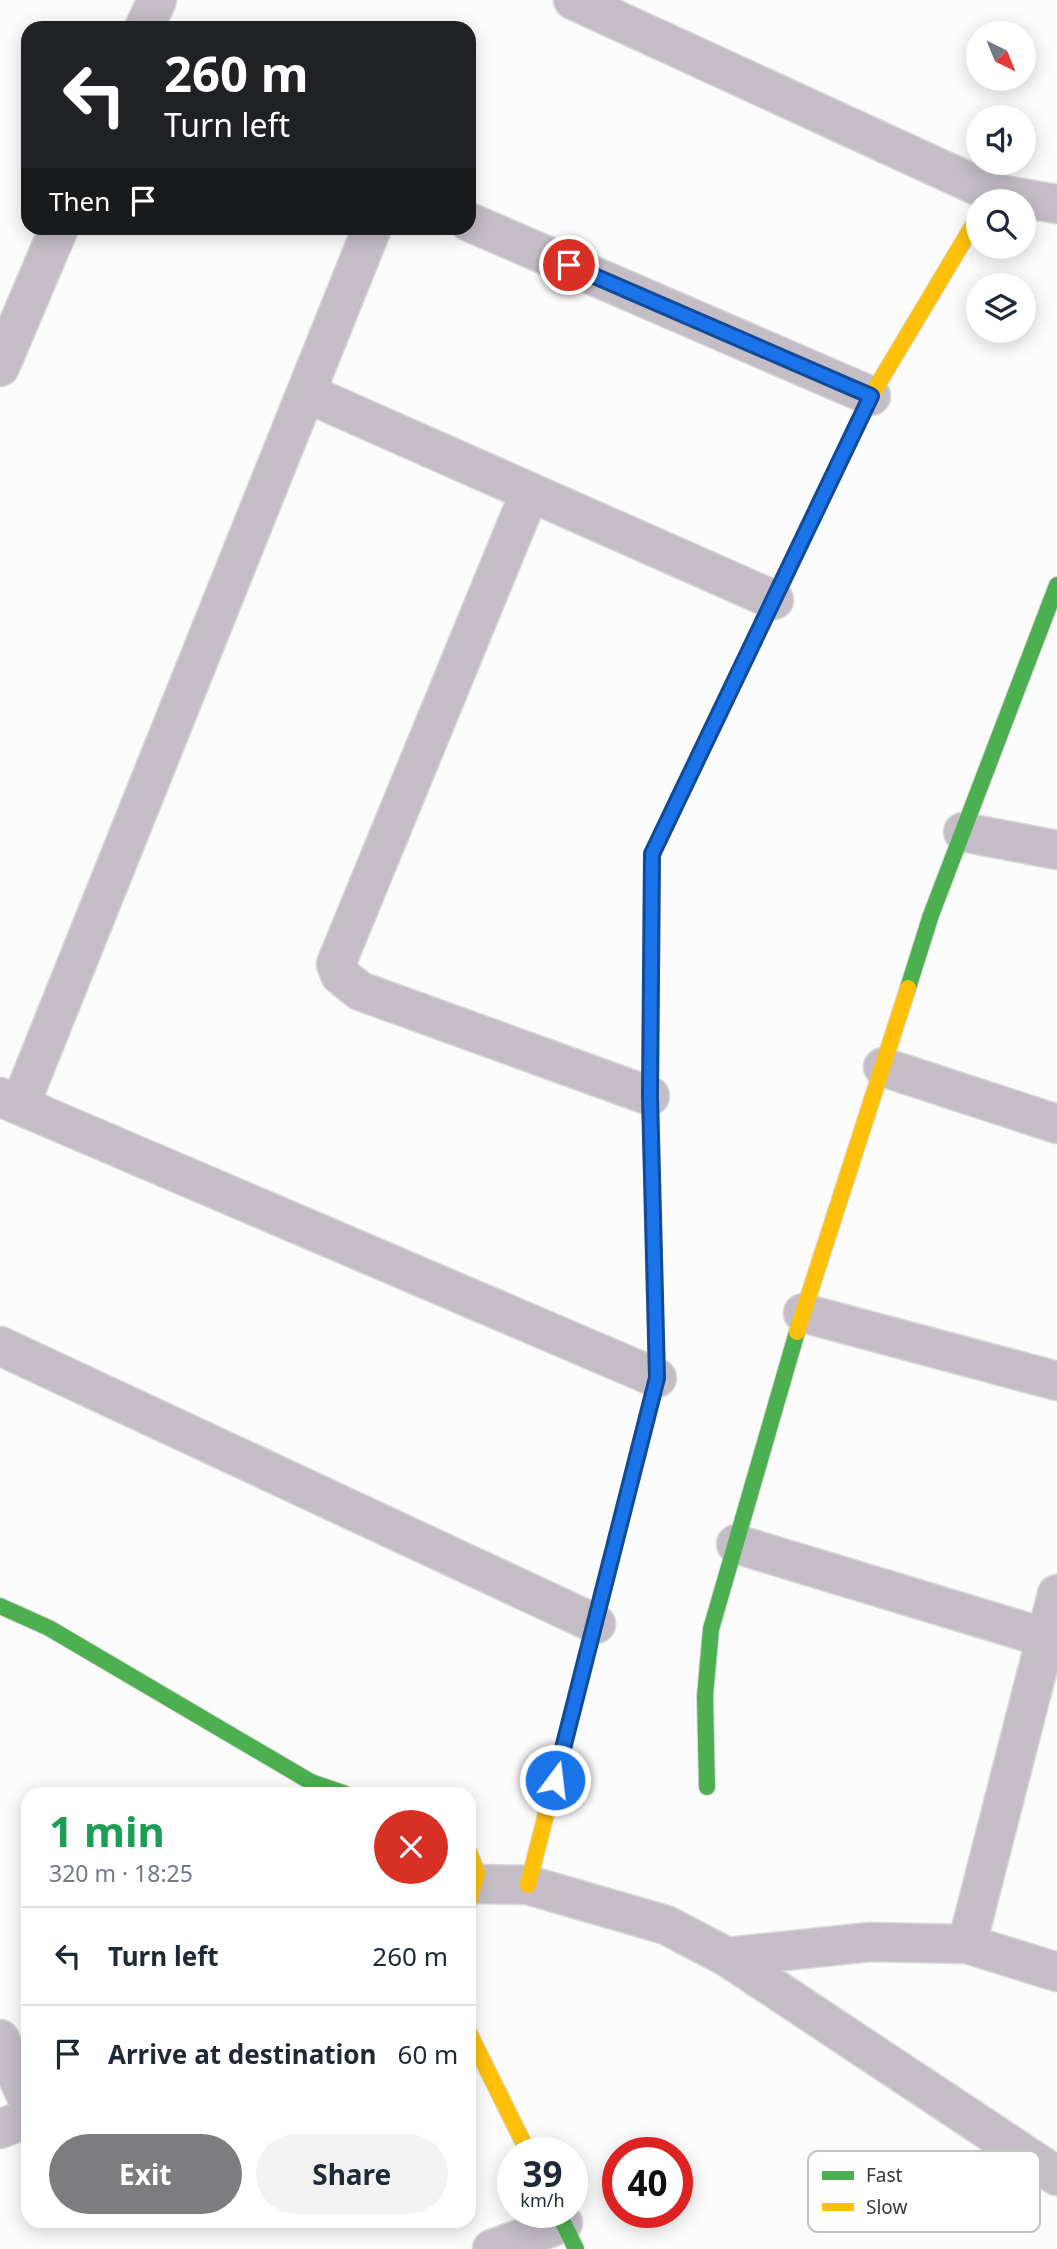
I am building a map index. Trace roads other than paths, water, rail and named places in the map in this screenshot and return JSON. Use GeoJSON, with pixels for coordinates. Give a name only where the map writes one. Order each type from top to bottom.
{"type":"FeatureCollection","features":[{"type":"Feature","properties":{"kind":"street"},"geometry":{"type":"LineString","coordinates":[[147,21],[157,0]]}},
{"type":"Feature","properties":{"kind":"street"},"geometry":{"type":"LineString","coordinates":[[573,0],[966,193]]}},
{"type":"Feature","properties":{"kind":"street"},"geometry":{"type":"LineString","coordinates":[[1036,204],[1057,204]]}},
{"type":"Feature","properties":{"kind":"street"},"geometry":{"type":"LineString","coordinates":[[476,225],[871,396]]}},
{"type":"Feature","properties":{"kind":"street"},"geometry":{"type":"LineString","coordinates":[[0,367],[56,235]]}},
{"type":"Feature","properties":{"kind":"street"},"geometry":{"type":"LineString","coordinates":[[369,235],[306,393],[10,1101],[657,1378]]}},
{"type":"Feature","properties":{"kind":"street"},"geometry":{"type":"LineString","coordinates":[[528,1885],[657,1378],[650,1096],[652,854],[871,396],[966,237]]}},
{"type":"Feature","properties":{"kind":"street"},"geometry":{"type":"LineString","coordinates":[[306,393],[774,600]]}},
{"type":"Feature","properties":{"kind":"street"},"geometry":{"type":"LineString","coordinates":[[530,492],[336,964],[340,975],[360,992],[650,1096]]}},
{"type":"Feature","properties":{"kind":"street"},"geometry":{"type":"LineString","coordinates":[[707,1787],[703,1713],[707,1638],[803,1313],[931,915],[1055,593]]}},
{"type":"Feature","properties":{"kind":"street"},"geometry":{"type":"LineString","coordinates":[[964,832],[1057,850]]}},
{"type":"Feature","properties":{"kind":"street"},"geometry":{"type":"LineString","coordinates":[[883,1067],[1057,1124]]}},
{"type":"Feature","properties":{"kind":"street"},"geometry":{"type":"LineString","coordinates":[[803,1313],[1057,1381]]}},
{"type":"Feature","properties":{"kind":"street"},"geometry":{"type":"LineString","coordinates":[[0,1346],[596,1624]]}},
{"type":"Feature","properties":{"kind":"street"},"geometry":{"type":"LineString","coordinates":[[736,1544],[1046,1638]]}},
{"type":"Feature","properties":{"kind":"street"},"geometry":{"type":"LineString","coordinates":[[967,1944],[1057,1594]]}},
{"type":"Feature","properties":{"kind":"street"},"geometry":{"type":"LineString","coordinates":[[0,1606],[48,1628],[313,1787]]}},
{"type":"Feature","properties":{"kind":"street"},"geometry":{"type":"LineString","coordinates":[[476,1880],[528,1885],[666,1925],[727,1956],[1020,2151]]}},
{"type":"Feature","properties":{"kind":"street"},"geometry":{"type":"LineString","coordinates":[[727,1956],[870,1942],[967,1944],[1057,1972]]}},
{"type":"Feature","properties":{"kind":"street"},"geometry":{"type":"LineString","coordinates":[[0,2039],[21,2085]]}},
{"type":"Feature","properties":{"kind":"street"},"geometry":{"type":"LineString","coordinates":[[476,2046],[521,2137]]}},
{"type":"Feature","properties":{"kind":"street"},"geometry":{"type":"LineString","coordinates":[[0,2129],[21,2121]]}},
{"type":"Feature","properties":{"kind":"street"},"geometry":{"type":"LineString","coordinates":[[1040,2165],[1057,2176]]}},
{"type":"Feature","properties":{"kind":"street"},"geometry":{"type":"LineString","coordinates":[[492,2249],[565,2228]]}}]}
